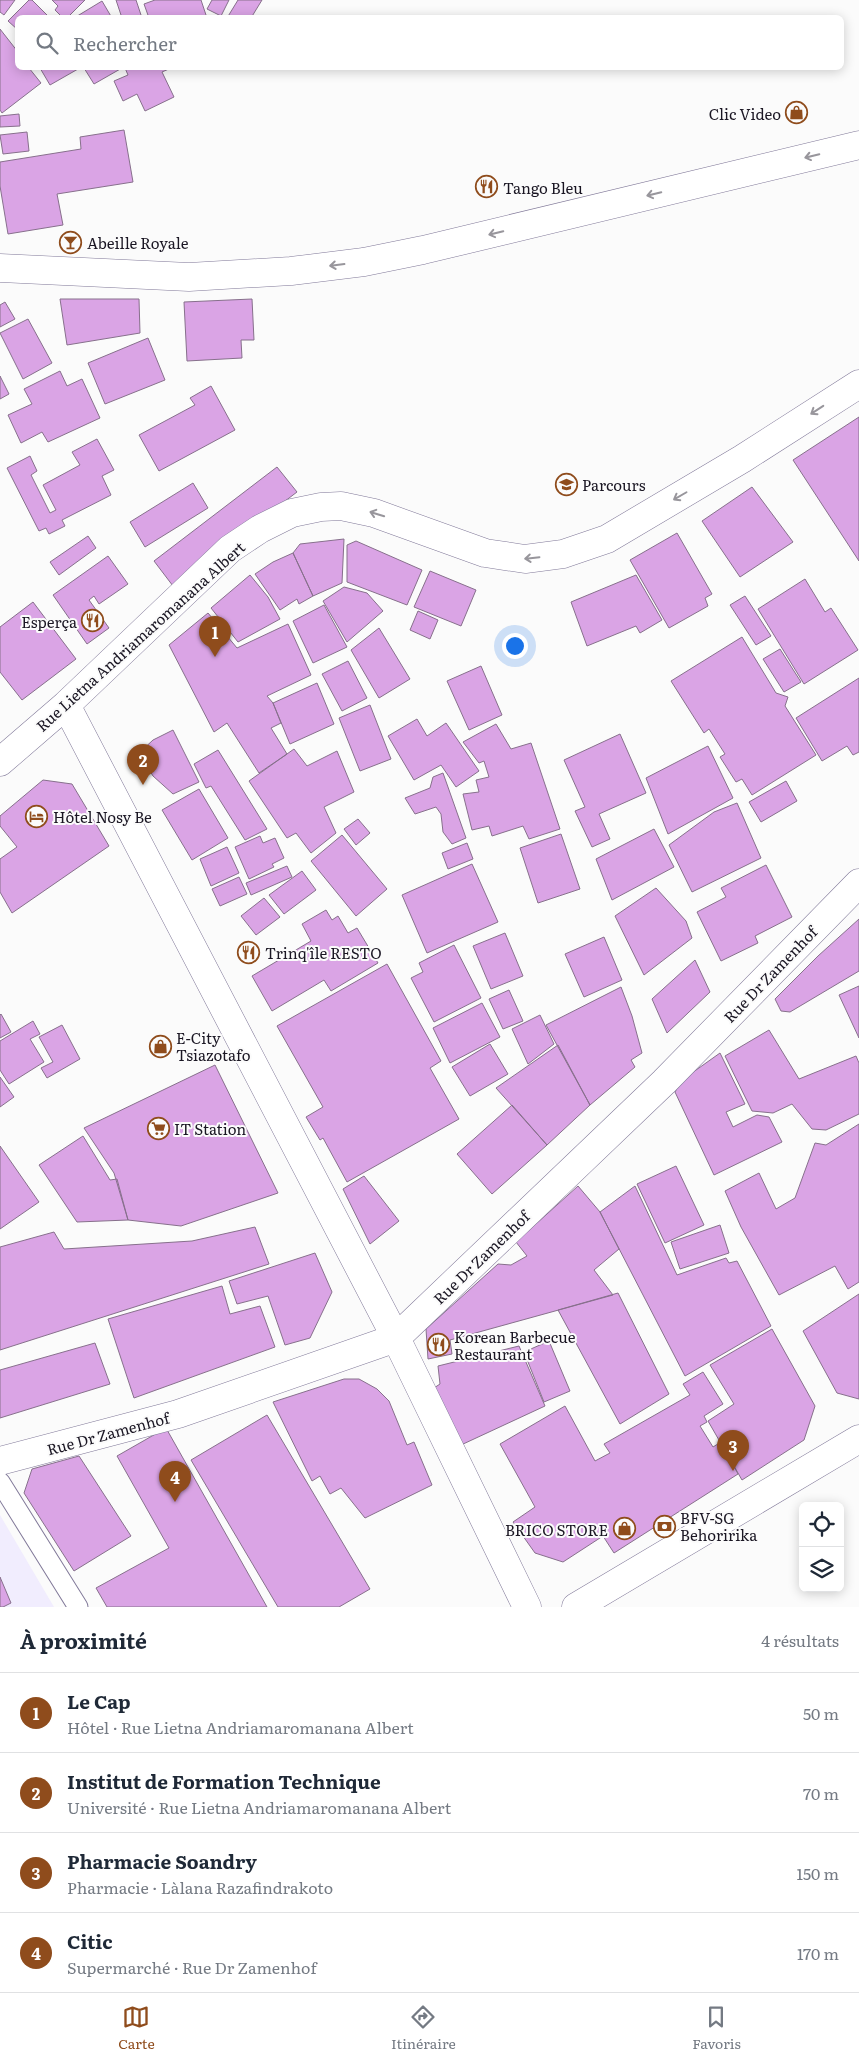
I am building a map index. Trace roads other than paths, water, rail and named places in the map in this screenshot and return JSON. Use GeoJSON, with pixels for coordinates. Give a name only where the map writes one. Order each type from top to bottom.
{"type":"FeatureCollection","features":[{"type":"Feature","properties":{"kind":"street"},"geometry":{"type":"LineString","coordinates":[[0,268],[189,277],[291,271],[364,262],[423,250],[859,145]]}},
{"type":"Feature","properties":{"kind":"street","name":"Rue Lietna Andriamaromanana Albert"},"geometry":{"type":"LineString","coordinates":[[0,762],[66,705],[230,549],[260,529],[292,513],[321,507],[341,506],[374,513],[485,554],[525,559],[563,554],[608,539],[742,459],[859,384]]}},
{"type":"Feature","properties":{"kind":"street"},"geometry":{"type":"LineString","coordinates":[[66,705],[396,1338],[527,1607]]}},
{"type":"Feature","properties":{"kind":"street","name":"Rue Dr Zamenhof"},"geometry":{"type":"LineString","coordinates":[[0,1461],[178,1414],[396,1338],[664,1082],[859,883]]}},
{"type":"Feature","properties":{"kind":"street"},"geometry":{"type":"LineString","coordinates":[[576,1607],[859,1439]]}},
{"type":"Feature","properties":{"kind":"lane"},"geometry":{"type":"LineString","coordinates":[[0,1482],[78,1607]]}},
{"type":"Feature","properties":{"kind":"place","name":"Clic Video"},"geometry":{"type":"Point","coordinates":[797,113]}},
{"type":"Feature","properties":{"kind":"place","name":"Tango Bleu"},"geometry":{"type":"Point","coordinates":[487,187]}},
{"type":"Feature","properties":{"kind":"place","name":"Abeille Royale"},"geometry":{"type":"Point","coordinates":[71,242]}},
{"type":"Feature","properties":{"kind":"place","name":"Parcours"},"geometry":{"type":"Point","coordinates":[566,484]}},
{"type":"Feature","properties":{"kind":"place","name":"Esperça"},"geometry":{"type":"Point","coordinates":[93,621]}},
{"type":"Feature","properties":{"kind":"place","name":"Le Cap"},"geometry":{"type":"Point","coordinates":[215,657]}},
{"type":"Feature","properties":{"kind":"place","name":"Institut de Formation Technique"},"geometry":{"type":"Point","coordinates":[143,785]}},
{"type":"Feature","properties":{"kind":"place","name":"Hôtel Nosy Be"},"geometry":{"type":"Point","coordinates":[37,816]}},
{"type":"Feature","properties":{"kind":"place","name":"Trinq'île RESTO"},"geometry":{"type":"Point","coordinates":[249,952]}},
{"type":"Feature","properties":{"kind":"place","name":"E-City Tsiazotafo"},"geometry":{"type":"Point","coordinates":[160,1046]}},
{"type":"Feature","properties":{"kind":"place","name":"IT Station"},"geometry":{"type":"Point","coordinates":[158,1128]}},
{"type":"Feature","properties":{"kind":"place","name":"Korean Barbecue Restaurant"},"geometry":{"type":"Point","coordinates":[438,1345]}},
{"type":"Feature","properties":{"kind":"place","name":"Pharmacie Soandry"},"geometry":{"type":"Point","coordinates":[733,1471]}},
{"type":"Feature","properties":{"kind":"place","name":"Citic"},"geometry":{"type":"Point","coordinates":[175,1502]}},
{"type":"Feature","properties":{"kind":"place","name":"BFV-SG Behoririka"},"geometry":{"type":"Point","coordinates":[664,1526]}},
{"type":"Feature","properties":{"kind":"place","name":"BRICO STORE"},"geometry":{"type":"Point","coordinates":[624,1529]}}]}
